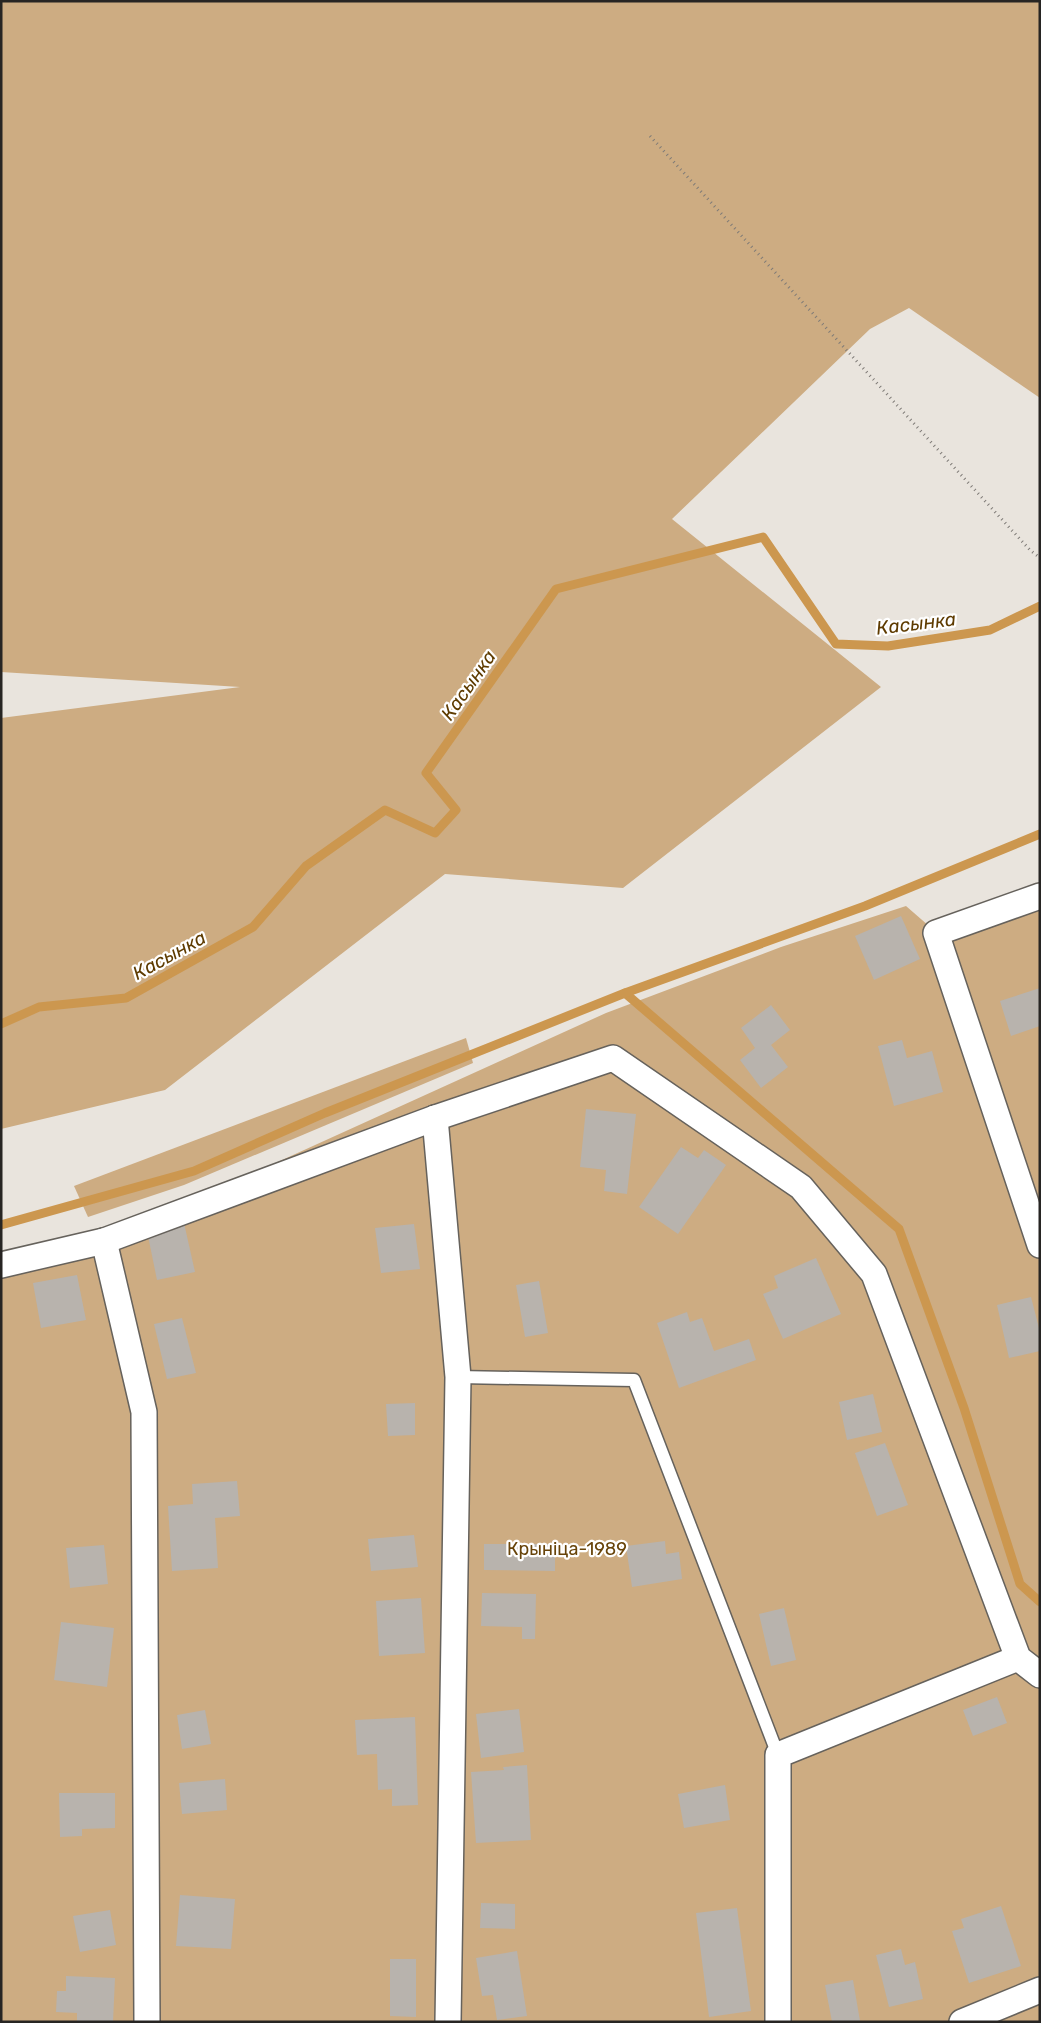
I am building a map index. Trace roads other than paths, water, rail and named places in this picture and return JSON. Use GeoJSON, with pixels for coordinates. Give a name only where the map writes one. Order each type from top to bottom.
{"type":"FeatureCollection","features":[{"type":"Feature","properties":{"kind":"street"},"geometry":{"type":"LineString","coordinates":[[1040,896],[936,933],[1040,1245]]}},
{"type":"Feature","properties":{"kind":"street"},"geometry":{"type":"LineString","coordinates":[[1,1265],[104,1241],[435,1118],[613,1058],[801,1187],[874,1274],[1018,1658],[1040,1675]]}},
{"type":"Feature","properties":{"kind":"street"},"geometry":{"type":"LineString","coordinates":[[435,1118],[458,1377],[448,2022]]}},
{"type":"Feature","properties":{"kind":"street"},"geometry":{"type":"LineString","coordinates":[[104,1241],[144,1412],[146,2022]]}},
{"type":"Feature","properties":{"kind":"street"},"geometry":{"type":"LineString","coordinates":[[778,2022],[778,1755],[1018,1658]]}},
{"type":"Feature","properties":{"kind":"street"},"geometry":{"type":"LineString","coordinates":[[962,2022],[1040,1990]]}},
{"type":"Feature","properties":{"kind":"lane"},"geometry":{"type":"LineString","coordinates":[[458,1377],[634,1380],[778,1755]]}},
{"type":"Feature","properties":{"kind":"waterway","name":"Касынка"},"geometry":{"type":"LineString","coordinates":[[1,1024],[39,1007],[126,998],[253,927],[306,866],[385,810],[435,833],[456,810],[426,773],[556,589],[763,537],[836,644],[888,646],[990,630],[1040,606]]}},
{"type":"Feature","properties":{"kind":"waterway"},"geometry":{"type":"LineString","coordinates":[[1,1225],[194,1171],[325,1113],[625,993],[865,906],[1040,834]]}},
{"type":"Feature","properties":{"kind":"waterway"},"geometry":{"type":"LineString","coordinates":[[625,993],[899,1229],[964,1408],[1020,1584],[1040,1602]]}},
{"type":"Feature","properties":{"kind":"park label","name":"Крыніца-1989"},"geometry":{"type":"Point","coordinates":[567,1549]}}]}
